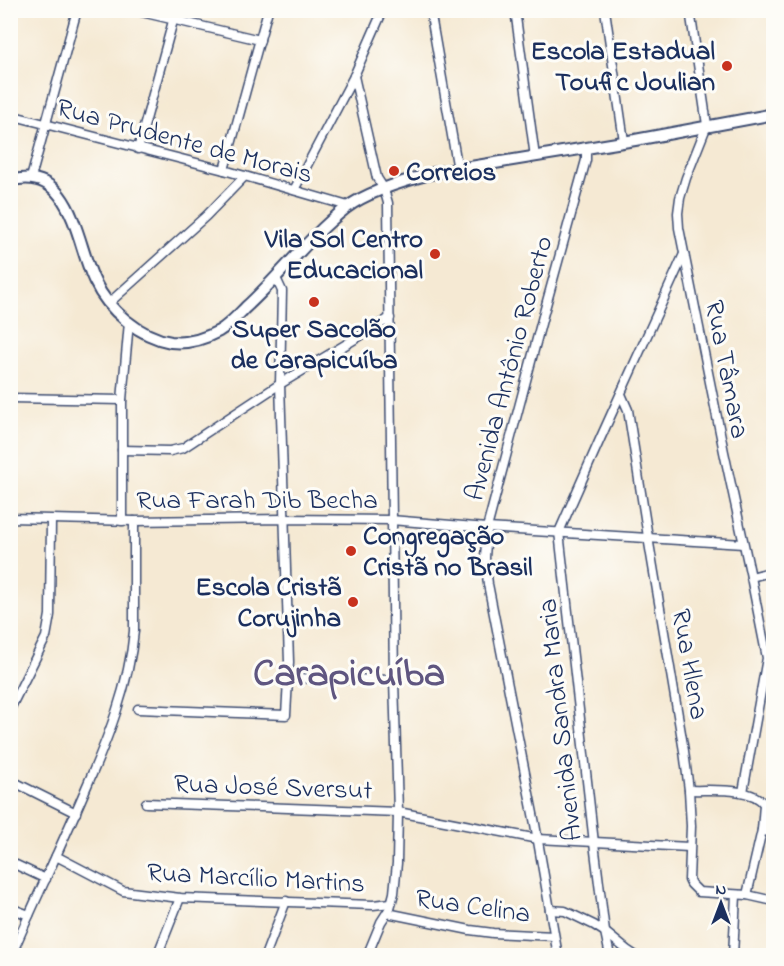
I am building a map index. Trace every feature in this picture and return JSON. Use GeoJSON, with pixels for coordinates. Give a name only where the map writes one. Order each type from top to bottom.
{"type":"FeatureCollection","features":[{"type":"Feature","properties":{"kind":"street"},"geometry":{"type":"LineString","coordinates":[[31,178],[76,10]]}},
{"type":"Feature","properties":{"kind":"street"},"geometry":{"type":"LineString","coordinates":[[133,10],[260,40]]}},
{"type":"Feature","properties":{"kind":"street"},"geometry":{"type":"LineString","coordinates":[[138,148],[176,10]]}},
{"type":"Feature","properties":{"kind":"street"},"geometry":{"type":"LineString","coordinates":[[225,170],[268,10]]}},
{"type":"Feature","properties":{"kind":"street"},"geometry":{"type":"LineString","coordinates":[[294,190],[354,76],[383,10]]}},
{"type":"Feature","properties":{"kind":"street"},"geometry":{"type":"LineString","coordinates":[[430,10],[458,170]]}},
{"type":"Feature","properties":{"kind":"street"},"geometry":{"type":"LineString","coordinates":[[515,10],[535,157]]}},
{"type":"Feature","properties":{"kind":"street"},"geometry":{"type":"LineString","coordinates":[[605,10],[624,141]]}},
{"type":"Feature","properties":{"kind":"street"},"geometry":{"type":"LineString","coordinates":[[690,10],[707,125]]}},
{"type":"Feature","properties":{"kind":"street"},"geometry":{"type":"LineString","coordinates":[[354,76],[377,178],[388,202],[391,520],[398,812],[396,880],[391,903],[367,956]]}},
{"type":"Feature","properties":{"kind":"street"},"geometry":{"type":"LineString","coordinates":[[10,181],[31,178],[57,191],[68,207],[90,272],[101,293],[129,322],[137,329],[156,338],[171,342],[190,342],[219,331],[232,321],[348,206],[384,189],[416,178],[774,114]]}},
{"type":"Feature","properties":{"kind":"street","name":"Rua Prudente de Morais"},"geometry":{"type":"LineString","coordinates":[[10,115],[225,170],[348,206]]}},
{"type":"Feature","properties":{"kind":"street","name":"Rua Tâmara"},"geometry":{"type":"LineString","coordinates":[[707,125],[686,178],[678,213],[679,228],[743,543],[770,659]]}},
{"type":"Feature","properties":{"kind":"street","name":"Avenida Antônio Roberto"},"geometry":{"type":"LineString","coordinates":[[558,956],[485,558],[487,528],[586,160],[586,148]]}},
{"type":"Feature","properties":{"kind":"street"},"geometry":{"type":"LineString","coordinates":[[109,303],[206,216],[245,176]]}},
{"type":"Feature","properties":{"kind":"street"},"geometry":{"type":"LineString","coordinates":[[559,532],[684,254]]}},
{"type":"Feature","properties":{"kind":"street"},"geometry":{"type":"LineString","coordinates":[[138,709],[286,715],[289,662],[280,384],[282,291],[276,278]]}},
{"type":"Feature","properties":{"kind":"street"},"geometry":{"type":"LineString","coordinates":[[122,450],[170,451],[183,448],[280,384],[390,318]]}},
{"type":"Feature","properties":{"kind":"street"},"geometry":{"type":"LineString","coordinates":[[122,521],[122,400],[129,322]]}},
{"type":"Feature","properties":{"kind":"street","name":"Rua Hlena"},"geometry":{"type":"LineString","coordinates":[[621,394],[628,410],[684,751],[691,826],[689,880],[699,892],[747,895],[774,901]]}},
{"type":"Feature","properties":{"kind":"street"},"geometry":{"type":"LineString","coordinates":[[10,398],[122,400]]}},
{"type":"Feature","properties":{"kind":"street","name":"Rua Farah Dib Becha"},"geometry":{"type":"LineString","coordinates":[[10,518],[122,521],[391,520],[743,543]]}},
{"type":"Feature","properties":{"kind":"street"},"geometry":{"type":"LineString","coordinates":[[10,709],[49,627],[51,520]]}},
{"type":"Feature","properties":{"kind":"street"},"geometry":{"type":"LineString","coordinates":[[11,956],[108,736],[129,669],[134,632],[134,521]]}},
{"type":"Feature","properties":{"kind":"street","name":"Avenida Sandra Maria"},"geometry":{"type":"LineString","coordinates":[[559,532],[594,843],[610,956]]}},
{"type":"Feature","properties":{"kind":"street"},"geometry":{"type":"LineString","coordinates":[[751,577],[774,571]]}},
{"type":"Feature","properties":{"kind":"street"},"geometry":{"type":"LineString","coordinates":[[743,792],[770,659]]}},
{"type":"Feature","properties":{"kind":"street"},"geometry":{"type":"LineString","coordinates":[[288,678],[394,680]]}},
{"type":"Feature","properties":{"kind":"street"},"geometry":{"type":"LineString","coordinates":[[10,780],[76,813]]}},
{"type":"Feature","properties":{"kind":"street"},"geometry":{"type":"LineString","coordinates":[[689,790],[743,792],[762,800],[764,808],[762,830],[747,895]]}},
{"type":"Feature","properties":{"kind":"street","name":"Rua José Sversut"},"geometry":{"type":"LineString","coordinates":[[146,803],[398,812],[538,839],[689,847]]}},
{"type":"Feature","properties":{"kind":"street"},"geometry":{"type":"LineString","coordinates":[[762,830],[774,834]]}},
{"type":"Feature","properties":{"kind":"street","name":"Rua Marcílio Martins"},"geometry":{"type":"LineString","coordinates":[[56,856],[123,891],[180,898],[363,905],[391,903]]}},
{"type":"Feature","properties":{"kind":"street"},"geometry":{"type":"LineString","coordinates":[[10,862],[46,879]]}},
{"type":"Feature","properties":{"kind":"street"},"geometry":{"type":"LineString","coordinates":[[733,956],[736,895]]}},
{"type":"Feature","properties":{"kind":"street"},"geometry":{"type":"LineString","coordinates":[[157,956],[180,898]]}},
{"type":"Feature","properties":{"kind":"street"},"geometry":{"type":"LineString","coordinates":[[265,956],[286,901]]}},
{"type":"Feature","properties":{"kind":"street"},"geometry":{"type":"LineString","coordinates":[[10,908],[28,915]]}},
{"type":"Feature","properties":{"kind":"street"},"geometry":{"type":"LineString","coordinates":[[550,910],[565,911],[605,932],[636,956]]}},
{"type":"Feature","properties":{"kind":"street","name":"Rua Celina"},"geometry":{"type":"LineString","coordinates":[[387,913],[470,930],[554,936]]}},
{"type":"Feature","properties":{"kind":"place","name":"Escola Estadual Toufic Joulian"},"geometry":{"type":"Point","coordinates":[727,66]}},
{"type":"Feature","properties":{"kind":"place","name":"Correios"},"geometry":{"type":"Point","coordinates":[394,171]}},
{"type":"Feature","properties":{"kind":"place","name":"Vila Sol Centro Educacional"},"geometry":{"type":"Point","coordinates":[435,254]}},
{"type":"Feature","properties":{"kind":"place","name":"Super Sacolão de Carapicuíba"},"geometry":{"type":"Point","coordinates":[314,302]}},
{"type":"Feature","properties":{"kind":"place","name":"Congregação Cristã no Brasil"},"geometry":{"type":"Point","coordinates":[351,551]}},
{"type":"Feature","properties":{"kind":"place","name":"Escola Cristã Corujinha"},"geometry":{"type":"Point","coordinates":[353,602]}},
{"type":"Feature","properties":{"kind":"district","name":"Carapicuíba"},"geometry":{"type":"Point","coordinates":[349,671]}}]}
